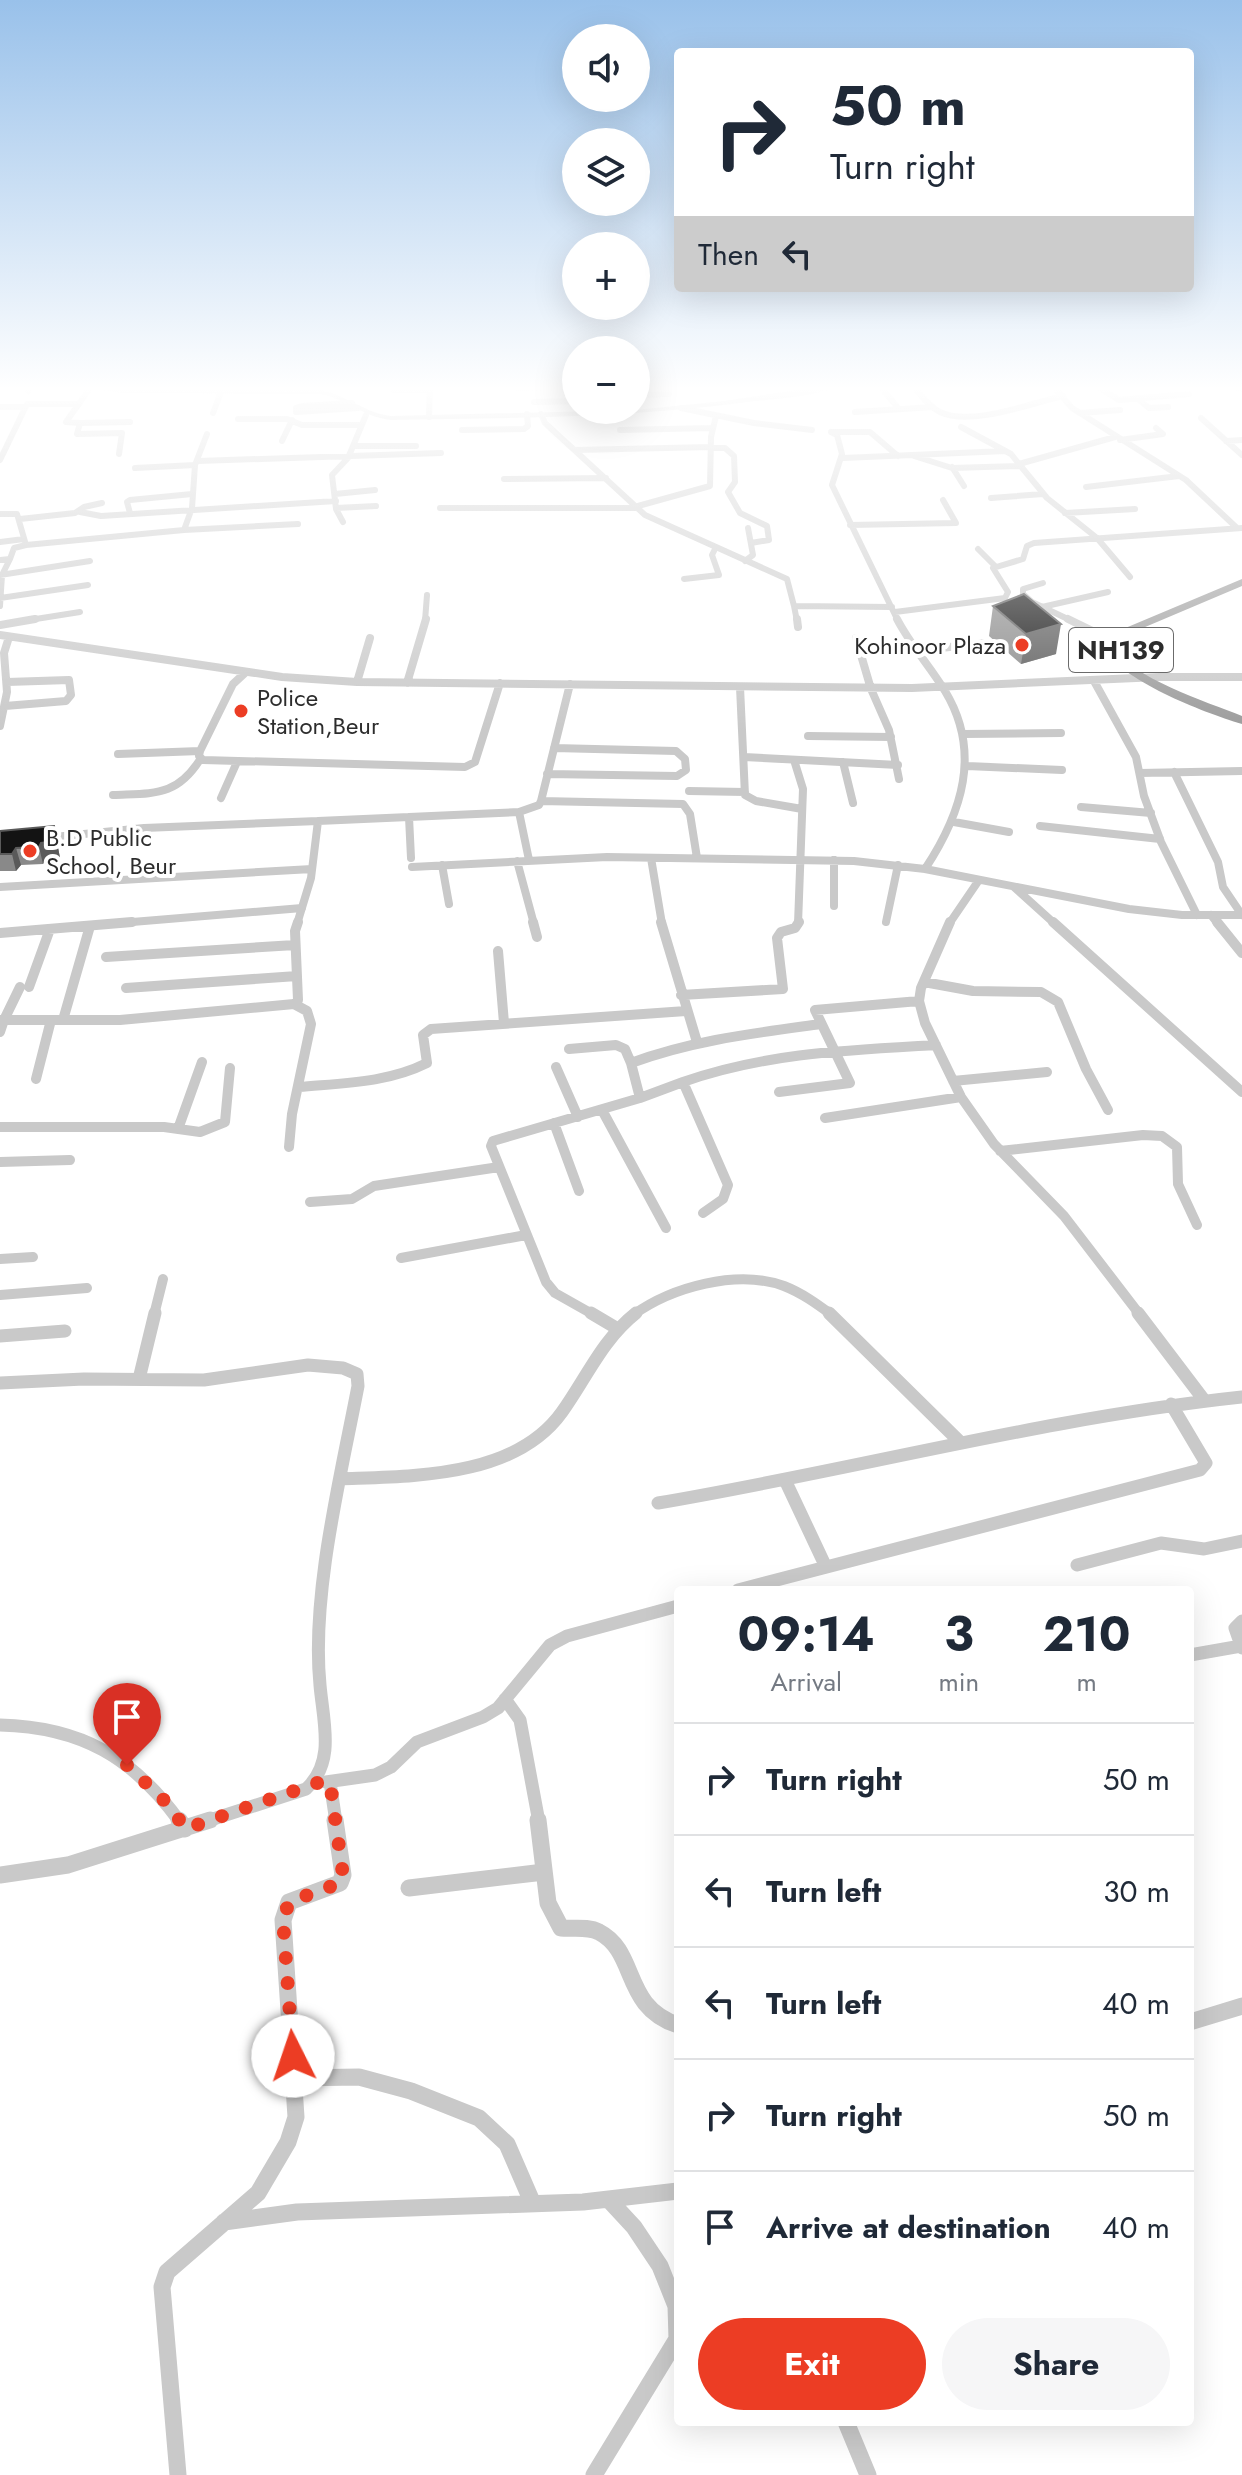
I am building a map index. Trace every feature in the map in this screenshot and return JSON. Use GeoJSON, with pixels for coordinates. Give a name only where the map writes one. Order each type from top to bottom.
{"type":"FeatureCollection","features":[{"type":"Feature","properties":{"kind":"highway","name":"NH139"},"geometry":{"type":"LineString","coordinates":[[1242,582],[1105,645],[1107,652],[1146,674],[1242,720]]}},
{"type":"Feature","properties":{"kind":"highway","name":"NH139"},"geometry":{"type":"LineString","coordinates":[[1242,591],[1121,649],[1146,674],[1242,713]]}},
{"type":"Feature","properties":{"kind":"street"},"geometry":{"type":"LineString","coordinates":[[128,502],[130,513]]}},
{"type":"Feature","properties":{"kind":"street"},"geometry":{"type":"LineString","coordinates":[[184,530],[192,502]]}},
{"type":"Feature","properties":{"kind":"street"},"geometry":{"type":"LineString","coordinates":[[20,519],[80,512],[101,516],[326,502]]}},
{"type":"Feature","properties":{"kind":"street"},"geometry":{"type":"LineString","coordinates":[[336,502],[343,522]]}},
{"type":"Feature","properties":{"kind":"street"},"geometry":{"type":"LineString","coordinates":[[340,502],[376,506]]}},
{"type":"Feature","properties":{"kind":"street"},"geometry":{"type":"LineString","coordinates":[[632,502],[650,518],[787,579],[798,627]]}},
{"type":"Feature","properties":{"kind":"street"},"geometry":{"type":"LineString","coordinates":[[440,508],[638,507],[657,502]]}},
{"type":"Feature","properties":{"kind":"street"},"geometry":{"type":"LineString","coordinates":[[732,502],[735,508],[767,526],[769,540],[751,543]]}},
{"type":"Feature","properties":{"kind":"street"},"geometry":{"type":"LineString","coordinates":[[840,502],[914,651],[941,687],[963,734],[967,766],[964,790],[954,822],[925,869]]}},
{"type":"Feature","properties":{"kind":"street"},"geometry":{"type":"LineString","coordinates":[[850,525],[956,523],[944,502]]}},
{"type":"Feature","properties":{"kind":"street"},"geometry":{"type":"LineString","coordinates":[[1052,502],[1097,538],[1130,577]]}},
{"type":"Feature","properties":{"kind":"street"},"geometry":{"type":"LineString","coordinates":[[1211,502],[1240,528]]}},
{"type":"Feature","properties":{"kind":"street"},"geometry":{"type":"LineString","coordinates":[[80,512],[84,507],[102,503]]}},
{"type":"Feature","properties":{"kind":"street"},"geometry":{"type":"LineString","coordinates":[[1065,513],[1135,509]]}},
{"type":"Feature","properties":{"kind":"street"},"geometry":{"type":"LineString","coordinates":[[0,514],[17,514],[24,539]]}},
{"type":"Feature","properties":{"kind":"street"},"geometry":{"type":"LineString","coordinates":[[0,542],[298,524]]}},
{"type":"Feature","properties":{"kind":"street"},"geometry":{"type":"LineString","coordinates":[[745,561],[753,555],[748,528]]}},
{"type":"Feature","properties":{"kind":"street"},"geometry":{"type":"LineString","coordinates":[[995,566],[1023,559],[1027,546],[1034,543],[1240,528]]}},
{"type":"Feature","properties":{"kind":"street"},"geometry":{"type":"LineString","coordinates":[[0,535],[24,539]]}},
{"type":"Feature","properties":{"kind":"street"},"geometry":{"type":"LineString","coordinates":[[0,606],[1,575],[14,548],[24,539]]}},
{"type":"Feature","properties":{"kind":"street"},"geometry":{"type":"LineString","coordinates":[[684,579],[719,575],[712,555],[715,549]]}},
{"type":"Feature","properties":{"kind":"street"},"geometry":{"type":"LineString","coordinates":[[978,549],[995,566]]}},
{"type":"Feature","properties":{"kind":"street"},"geometry":{"type":"LineString","coordinates":[[0,560],[10,559]]}},
{"type":"Feature","properties":{"kind":"street"},"geometry":{"type":"LineString","coordinates":[[1,575],[90,561]]}},
{"type":"Feature","properties":{"kind":"street"},"geometry":{"type":"LineString","coordinates":[[794,606],[894,610],[1005,598],[1008,592],[994,574],[995,566]]}},
{"type":"Feature","properties":{"kind":"street"},"geometry":{"type":"LineString","coordinates":[[1043,583],[1022,591],[1026,598],[1111,640]]}},
{"type":"Feature","properties":{"kind":"street"},"geometry":{"type":"LineString","coordinates":[[0,594],[88,585]]}},
{"type":"Feature","properties":{"kind":"street"},"geometry":{"type":"LineString","coordinates":[[1042,607],[1108,592]]}},
{"type":"Feature","properties":{"kind":"street"},"geometry":{"type":"LineString","coordinates":[[407,683],[426,619],[427,595]]}},
{"type":"Feature","properties":{"kind":"street"},"geometry":{"type":"LineString","coordinates":[[0,625],[80,612]]}},
{"type":"Feature","properties":{"kind":"street"},"geometry":{"type":"LineString","coordinates":[[0,726],[7,682],[4,636],[246,672],[357,682],[870,688],[1094,681],[1146,674]]}},
{"type":"Feature","properties":{"kind":"street"},"geometry":{"type":"LineString","coordinates":[[357,682],[370,638]]}},
{"type":"Feature","properties":{"kind":"street"},"geometry":{"type":"LineString","coordinates":[[856,638],[870,688],[891,737],[899,779]]}},
{"type":"Feature","properties":{"kind":"street"},"geometry":{"type":"LineString","coordinates":[[914,651],[985,643]]}},
{"type":"Feature","properties":{"kind":"street"},"geometry":{"type":"LineString","coordinates":[[113,795],[176,788],[193,773],[233,684],[246,672]]}},
{"type":"Feature","properties":{"kind":"street"},"geometry":{"type":"LineString","coordinates":[[941,687],[1146,674],[1242,677]]}},
{"type":"Feature","properties":{"kind":"street"},"geometry":{"type":"LineString","coordinates":[[5,706],[66,701],[71,695],[69,680],[7,682]]}},
{"type":"Feature","properties":{"kind":"street"},"geometry":{"type":"LineString","coordinates":[[1094,681],[1136,757],[1160,839],[1197,915]]}},
{"type":"Feature","properties":{"kind":"street"},"geometry":{"type":"LineString","coordinates":[[118,754],[200,755],[237,762],[465,767],[475,762],[500,683]]}},
{"type":"Feature","properties":{"kind":"street"},"geometry":{"type":"LineString","coordinates":[[35,838],[144,828],[519,812],[539,805],[541,801],[570,684]]}},
{"type":"Feature","properties":{"kind":"street"},"geometry":{"type":"LineString","coordinates":[[740,687],[747,798],[802,809]]}},
{"type":"Feature","properties":{"kind":"street"},"geometry":{"type":"LineString","coordinates":[[963,734],[1061,733]]}},
{"type":"Feature","properties":{"kind":"street"},"geometry":{"type":"LineString","coordinates":[[808,736],[891,737]]}},
{"type":"Feature","properties":{"kind":"street"},"geometry":{"type":"LineString","coordinates":[[547,774],[677,776],[686,770],[683,755],[676,751],[554,748]]}},
{"type":"Feature","properties":{"kind":"street"},"geometry":{"type":"LineString","coordinates":[[744,757],[898,765]]}},
{"type":"Feature","properties":{"kind":"street"},"geometry":{"type":"LineString","coordinates":[[681,995],[783,989],[777,938],[781,932],[795,928],[799,922],[803,789],[794,760]]}},
{"type":"Feature","properties":{"kind":"street"},"geometry":{"type":"LineString","coordinates":[[221,798],[237,762]]}},
{"type":"Feature","properties":{"kind":"street"},"geometry":{"type":"LineString","coordinates":[[843,762],[853,803]]}},
{"type":"Feature","properties":{"kind":"street"},"geometry":{"type":"LineString","coordinates":[[967,766],[1062,770]]}},
{"type":"Feature","properties":{"kind":"street"},"geometry":{"type":"LineString","coordinates":[[1140,773],[1242,771]]}},
{"type":"Feature","properties":{"kind":"street"},"geometry":{"type":"LineString","coordinates":[[1174,772],[1218,862],[1223,887],[1242,915]]}},
{"type":"Feature","properties":{"kind":"street"},"geometry":{"type":"LineString","coordinates":[[688,777],[691,804]]}},
{"type":"Feature","properties":{"kind":"street"},"geometry":{"type":"LineString","coordinates":[[689,791],[745,792]]}},
{"type":"Feature","properties":{"kind":"street"},"geometry":{"type":"LineString","coordinates":[[541,801],[683,804],[690,814],[697,858]]}},
{"type":"Feature","properties":{"kind":"street"},"geometry":{"type":"LineString","coordinates":[[1081,807],[1151,813]]}},
{"type":"Feature","properties":{"kind":"street"},"geometry":{"type":"LineString","coordinates":[[519,812],[529,860]]}},
{"type":"Feature","properties":{"kind":"street"},"geometry":{"type":"LineString","coordinates":[[409,817],[412,863],[442,865],[651,858],[834,860],[925,869],[1129,909],[1242,915]]}},
{"type":"Feature","properties":{"kind":"street"},"geometry":{"type":"LineString","coordinates":[[294,1004],[298,1000],[295,931],[312,869],[318,821]]}},
{"type":"Feature","properties":{"kind":"street"},"geometry":{"type":"LineString","coordinates":[[954,822],[1009,832]]}},
{"type":"Feature","properties":{"kind":"street"},"geometry":{"type":"LineString","coordinates":[[1040,826],[1160,839]]}},
{"type":"Feature","properties":{"kind":"street"},"geometry":{"type":"LineString","coordinates":[[651,858],[659,915],[697,1042]]}},
{"type":"Feature","properties":{"kind":"street"},"geometry":{"type":"LineString","coordinates":[[834,860],[834,906]]}},
{"type":"Feature","properties":{"kind":"street"},"geometry":{"type":"LineString","coordinates":[[517,861],[537,937]]}},
{"type":"Feature","properties":{"kind":"street"},"geometry":{"type":"LineString","coordinates":[[442,865],[449,904]]}},
{"type":"Feature","properties":{"kind":"street"},"geometry":{"type":"LineString","coordinates":[[886,922],[898,865]]}},
{"type":"Feature","properties":{"kind":"street"},"geometry":{"type":"LineString","coordinates":[[0,887],[312,869]]}},
{"type":"Feature","properties":{"kind":"street"},"geometry":{"type":"LineString","coordinates":[[979,880],[950,922],[919,1001],[936,1045],[961,1097],[1000,1151],[1064,1216],[1204,1400]]}},
{"type":"Feature","properties":{"kind":"street"},"geometry":{"type":"LineString","coordinates":[[1014,887],[1242,1092]]}},
{"type":"Feature","properties":{"kind":"street"},"geometry":{"type":"LineString","coordinates":[[0,933],[302,908]]}},
{"type":"Feature","properties":{"kind":"street"},"geometry":{"type":"LineString","coordinates":[[1211,915],[1242,953]]}},
{"type":"Feature","properties":{"kind":"street"},"geometry":{"type":"LineString","coordinates":[[36,1079],[90,926]]}},
{"type":"Feature","properties":{"kind":"street"},"geometry":{"type":"LineString","coordinates":[[0,1032],[2,1020],[24,987],[50,929]]}},
{"type":"Feature","properties":{"kind":"street"},"geometry":{"type":"LineString","coordinates":[[106,957],[295,945]]}},
{"type":"Feature","properties":{"kind":"street"},"geometry":{"type":"LineString","coordinates":[[498,951],[504,1023]]}},
{"type":"Feature","properties":{"kind":"street"},"geometry":{"type":"LineString","coordinates":[[126,988],[297,976]]}},
{"type":"Feature","properties":{"kind":"street"},"geometry":{"type":"LineString","coordinates":[[924,982],[973,991],[1041,992],[1052,996],[1058,1002],[1086,1069],[1108,1110]]}},
{"type":"Feature","properties":{"kind":"street"},"geometry":{"type":"LineString","coordinates":[[779,1092],[850,1083],[815,1013],[818,1008],[919,1001]]}},
{"type":"Feature","properties":{"kind":"street"},"geometry":{"type":"LineString","coordinates":[[2,1020],[120,1020],[294,1004],[307,1011],[311,1024],[292,1114],[289,1147]]}},
{"type":"Feature","properties":{"kind":"street"},"geometry":{"type":"LineString","coordinates":[[299,1087],[393,1076],[427,1063],[425,1031],[686,1011]]}},
{"type":"Feature","properties":{"kind":"street"},"geometry":{"type":"LineString","coordinates":[[631,1063],[659,1051],[697,1042],[821,1024]]}},
{"type":"Feature","properties":{"kind":"street"},"geometry":{"type":"LineString","coordinates":[[569,1049],[616,1045],[625,1049],[640,1098]]}},
{"type":"Feature","properties":{"kind":"street"},"geometry":{"type":"LineString","coordinates":[[618,1329],[555,1293],[546,1282],[491,1146],[493,1141],[640,1098],[736,1064],[936,1045]]}},
{"type":"Feature","properties":{"kind":"street"},"geometry":{"type":"LineString","coordinates":[[178,1129],[202,1062]]}},
{"type":"Feature","properties":{"kind":"street"},"geometry":{"type":"LineString","coordinates":[[556,1067],[578,1117]]}},
{"type":"Feature","properties":{"kind":"street"},"geometry":{"type":"LineString","coordinates":[[0,1127],[178,1129],[200,1132],[225,1122],[230,1068]]}},
{"type":"Feature","properties":{"kind":"street"},"geometry":{"type":"LineString","coordinates":[[953,1081],[1047,1072]]}},
{"type":"Feature","properties":{"kind":"street"},"geometry":{"type":"LineString","coordinates":[[683,1082],[728,1185],[727,1195],[721,1203],[703,1213]]}},
{"type":"Feature","properties":{"kind":"street"},"geometry":{"type":"LineString","coordinates":[[825,1118],[961,1097]]}},
{"type":"Feature","properties":{"kind":"street"},"geometry":{"type":"LineString","coordinates":[[602,1110],[666,1228]]}},
{"type":"Feature","properties":{"kind":"street"},"geometry":{"type":"LineString","coordinates":[[554,1123],[579,1191]]}},
{"type":"Feature","properties":{"kind":"street"},"geometry":{"type":"LineString","coordinates":[[1000,1151],[1131,1136],[1162,1136],[1177,1147],[1178,1184],[1197,1225]]}},
{"type":"Feature","properties":{"kind":"street"},"geometry":{"type":"LineString","coordinates":[[0,1162],[70,1160]]}},
{"type":"Feature","properties":{"kind":"street"},"geometry":{"type":"LineString","coordinates":[[310,1202],[352,1199],[374,1186],[499,1167]]}},
{"type":"Feature","properties":{"kind":"street"},"geometry":{"type":"LineString","coordinates":[[401,1258],[526,1235]]}},
{"type":"Feature","properties":{"kind":"street"},"geometry":{"type":"LineString","coordinates":[[0,1259],[33,1257]]}},
{"type":"Feature","properties":{"kind":"street"},"geometry":{"type":"LineString","coordinates":[[340,1479],[396,1477],[465,1466],[495,1458],[532,1442],[555,1424],[572,1402],[588,1365],[618,1329],[641,1308],[682,1290],[749,1278],[786,1286],[827,1313],[864,1344],[960,1442]]}},
{"type":"Feature","properties":{"kind":"street"},"geometry":{"type":"LineString","coordinates":[[139,1379],[163,1279]]}},
{"type":"Feature","properties":{"kind":"street"},"geometry":{"type":"LineString","coordinates":[[0,1295],[87,1288]]}},
{"type":"Feature","properties":{"kind":"street"},"geometry":{"type":"LineString","coordinates":[[0,1336],[65,1331]]}},
{"type":"Feature","properties":{"kind":"street"},"geometry":{"type":"LineString","coordinates":[[0,1383],[91,1378],[203,1381],[288,1366],[351,1370],[357,1374],[358,1386],[325,1571],[319,1672],[326,1757],[324,1782],[343,1875],[340,1883],[289,1902],[283,1920],[296,2117],[288,2142],[258,2193],[167,2272],[162,2287],[178,2475]]}},
{"type":"Feature","properties":{"kind":"street"},"geometry":{"type":"LineString","coordinates":[[658,1503],[785,1480],[1080,1418],[1242,1397]]}},
{"type":"Feature","properties":{"kind":"street"},"geometry":{"type":"LineString","coordinates":[[752,1586],[1200,1470],[1206,1463],[1171,1404]]}},
{"type":"Feature","properties":{"kind":"street"},"geometry":{"type":"LineString","coordinates":[[785,1480],[825,1565]]}},
{"type":"Feature","properties":{"kind":"street"},"geometry":{"type":"LineString","coordinates":[[1077,1565],[1161,1543],[1204,1549],[1242,1541]]}},
{"type":"Feature","properties":{"kind":"street"},"geometry":{"type":"LineString","coordinates":[[0,1875],[68,1865],[324,1782],[383,1771],[417,1742],[483,1717],[505,1699],[550,1645],[567,1636],[674,1607]]}},
{"type":"Feature","properties":{"kind":"street"},"geometry":{"type":"LineString","coordinates":[[1194,1654],[1241,1647],[1235,1628],[1242,1621]]}},
{"type":"Feature","properties":{"kind":"street"},"geometry":{"type":"LineString","coordinates":[[505,1699],[520,1720],[536,1798],[548,1903],[561,1928],[598,1931],[609,1939],[650,2012],[661,2022],[674,2024]]}},
{"type":"Feature","properties":{"kind":"street"},"geometry":{"type":"LineString","coordinates":[[0,1725],[17,1724],[108,1750],[171,1807],[185,1829]]}},
{"type":"Feature","properties":{"kind":"street"},"geometry":{"type":"LineString","coordinates":[[409,1888],[544,1872]]}},
{"type":"Feature","properties":{"kind":"street"},"geometry":{"type":"LineString","coordinates":[[1194,2021],[1242,2006]]}},
{"type":"Feature","properties":{"kind":"street"},"geometry":{"type":"LineString","coordinates":[[294,2078],[359,2077],[411,2091],[479,2118],[507,2144],[533,2204]]}},
{"type":"Feature","properties":{"kind":"street"},"geometry":{"type":"LineString","coordinates":[[223,2222],[298,2212],[609,2200],[674,2192]]}},
{"type":"Feature","properties":{"kind":"street"},"geometry":{"type":"LineString","coordinates":[[609,2200],[634,2227],[660,2266],[674,2301]]}},
{"type":"Feature","properties":{"kind":"street"},"geometry":{"type":"LineString","coordinates":[[594,2475],[674,2344]]}},
{"type":"Feature","properties":{"kind":"street"},"geometry":{"type":"LineString","coordinates":[[848,2426],[868,2475]]}},
{"type":"Feature","properties":{"kind":"building"},"geometry":{"type":"Polygon","coordinates":[[[1024,594],[1061,624],[1026,634],[993,606],[1024,594]]]}},
{"type":"Feature","properties":{"kind":"building"},"geometry":{"type":"Polygon","coordinates":[[[54,826],[56,841],[41,843],[39,847],[16,848],[12,854],[0,854],[0,831],[54,826]]]}},
{"type":"Feature","properties":{"kind":"place","name":"Kohinoor Plaza"},"geometry":{"type":"Point","coordinates":[1022,645]}},
{"type":"Feature","properties":{"kind":"place","name":"Police Station,Beur"},"geometry":{"type":"Point","coordinates":[241,711]}},
{"type":"Feature","properties":{"kind":"place","name":"B.D Public School, Beur"},"geometry":{"type":"Point","coordinates":[30,851]}},
{"type":"Feature","properties":{"kind":"route"},"geometry":{"type":"LineString","coordinates":[[127,1765],[171,1807],[185,1829],[317,1783],[330,1782],[343,1875],[340,1883],[332,1887],[289,1902],[283,1920],[293,2056]]}}]}
